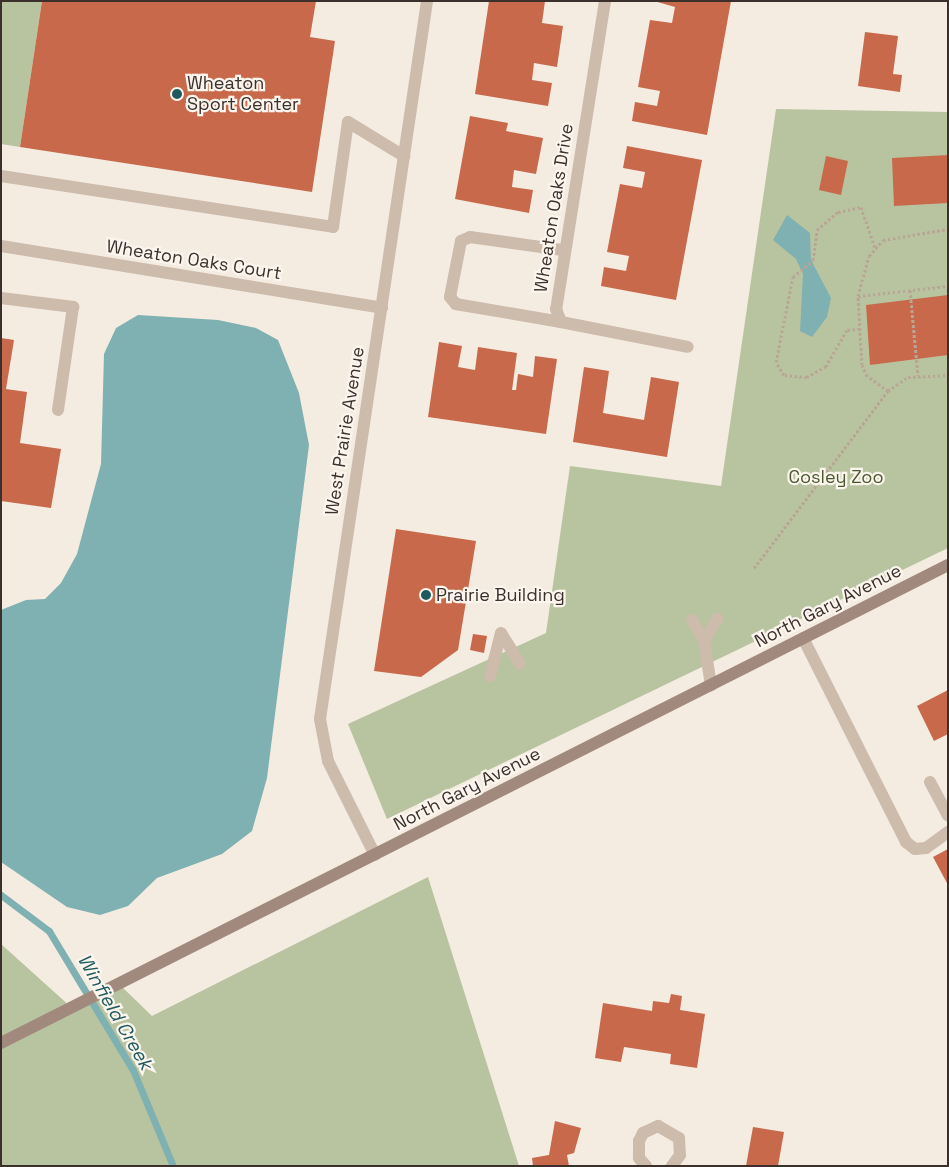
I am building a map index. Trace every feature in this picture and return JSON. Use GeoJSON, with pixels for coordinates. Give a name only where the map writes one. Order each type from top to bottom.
{"type":"FeatureCollection","features":[{"type":"Feature","properties":{"kind":"street","name":"West Prairie Avenue"},"geometry":{"type":"LineString","coordinates":[[375,855],[328,761],[320,720],[427,1]]}},
{"type":"Feature","properties":{"kind":"street","name":"Wheaton Oaks Drive"},"geometry":{"type":"LineString","coordinates":[[561,322],[557,294],[563,250],[605,1]]}},
{"type":"Feature","properties":{"kind":"street"},"geometry":{"type":"LineString","coordinates":[[1,176],[333,227],[348,122],[404,156]]}},
{"type":"Feature","properties":{"kind":"street"},"geometry":{"type":"LineString","coordinates":[[563,250],[470,237],[460,241],[450,297],[456,304],[688,347]]}},
{"type":"Feature","properties":{"kind":"street","name":"Wheaton Oaks Court"},"geometry":{"type":"LineString","coordinates":[[1,246],[382,308]]}},
{"type":"Feature","properties":{"kind":"street"},"geometry":{"type":"LineString","coordinates":[[1,298],[73,307],[58,410]]}},
{"type":"Feature","properties":{"kind":"street","name":"North Gary Avenue"},"geometry":{"type":"LineString","coordinates":[[1,1044],[948,565]]}},
{"type":"Feature","properties":{"kind":"street"},"geometry":{"type":"LineString","coordinates":[[704,641],[717,619]]}},
{"type":"Feature","properties":{"kind":"street"},"geometry":{"type":"LineString","coordinates":[[692,620],[704,641],[711,685]]}},
{"type":"Feature","properties":{"kind":"street"},"geometry":{"type":"LineString","coordinates":[[490,676],[501,633],[520,664]]}},
{"type":"Feature","properties":{"kind":"street"},"geometry":{"type":"LineString","coordinates":[[803,638],[906,842],[915,849],[926,848],[948,832]]}},
{"type":"Feature","properties":{"kind":"street"},"geometry":{"type":"LineString","coordinates":[[930,782],[948,816]]}},
{"type":"Feature","properties":{"kind":"street"},"geometry":{"type":"LineString","coordinates":[[646,1166],[640,1158],[639,1141],[643,1133],[658,1126],[679,1138],[680,1155],[672,1166]]}},
{"type":"Feature","properties":{"kind":"path"},"geometry":{"type":"LineString","coordinates":[[860,329],[847,330],[826,366],[807,377],[784,375],[776,362],[793,277],[813,260],[817,230],[838,212],[861,207],[876,248]]}},
{"type":"Feature","properties":{"kind":"path"},"geometry":{"type":"LineString","coordinates":[[888,391],[867,376],[862,365],[858,296],[869,256],[883,240],[903,233],[948,230]]}},
{"type":"Feature","properties":{"kind":"path"},"geometry":{"type":"LineString","coordinates":[[858,296],[948,286]]}},
{"type":"Feature","properties":{"kind":"path"},"geometry":{"type":"LineString","coordinates":[[910,290],[918,376]]}},
{"type":"Feature","properties":{"kind":"path"},"geometry":{"type":"LineString","coordinates":[[754,568],[888,391],[908,377],[948,375]]}},
{"type":"Feature","properties":{"kind":"green space"},"geometry":{"type":"Polygon","coordinates":[[[1,1],[42,1],[20,147],[1,144],[1,1]]]}},
{"type":"Feature","properties":{"kind":"green space","name":"Cosley Zoo"},"geometry":{"type":"Polygon","coordinates":[[[776,109],[948,112],[948,548],[387,819],[348,724],[546,633],[570,466],[721,486],[776,109]]]}},
{"type":"Feature","properties":{"kind":"green space"},"geometry":{"type":"Polygon","coordinates":[[[428,877],[519,1166],[1,1166],[1,944],[72,1008],[120,985],[152,1016],[428,877]]]}},
{"type":"Feature","properties":{"kind":"water"},"geometry":{"type":"Polygon","coordinates":[[[787,215],[810,233],[811,260],[831,298],[827,317],[812,337],[800,331],[803,274],[796,259],[773,240],[787,215]]]}},
{"type":"Feature","properties":{"kind":"water"},"geometry":{"type":"Polygon","coordinates":[[[138,315],[218,320],[256,328],[278,340],[299,393],[309,445],[267,778],[252,831],[222,854],[157,878],[128,906],[100,915],[67,907],[1,862],[1,610],[26,600],[45,599],[61,583],[77,554],[101,464],[104,354],[116,328],[138,315]]]}},
{"type":"Feature","properties":{"kind":"building","name":"Wheaton Sport Center"},"geometry":{"type":"Polygon","coordinates":[[[42,1],[316,1],[310,37],[335,41],[312,192],[20,147],[42,1]]]}},
{"type":"Feature","properties":{"kind":"building"},"geometry":{"type":"Polygon","coordinates":[[[489,1],[545,1],[542,23],[563,26],[557,67],[534,63],[532,80],[552,83],[548,106],[475,94],[489,1]]]}},
{"type":"Feature","properties":{"kind":"building"},"geometry":{"type":"Polygon","coordinates":[[[654,1],[731,1],[707,135],[632,121],[635,102],[657,106],[660,91],[638,87],[650,20],[672,23],[675,7],[654,1]]]}},
{"type":"Feature","properties":{"kind":"building"},"geometry":{"type":"Polygon","coordinates":[[[865,32],[898,36],[893,74],[902,75],[900,92],[858,86],[865,32]]]}},
{"type":"Feature","properties":{"kind":"building"},"geometry":{"type":"Polygon","coordinates":[[[470,116],[508,123],[506,131],[543,138],[536,174],[514,170],[512,187],[533,190],[529,213],[455,199],[470,116]]]}},
{"type":"Feature","properties":{"kind":"building"},"geometry":{"type":"Polygon","coordinates":[[[627,146],[702,160],[676,300],[601,286],[604,267],[626,271],[629,256],[607,252],[620,184],[642,188],[645,172],[623,168],[627,146]]]}},
{"type":"Feature","properties":{"kind":"building"},"geometry":{"type":"Polygon","coordinates":[[[948,155],[948,203],[894,206],[892,158],[948,155]]]}},
{"type":"Feature","properties":{"kind":"building"},"geometry":{"type":"Polygon","coordinates":[[[826,156],[848,161],[841,195],[819,190],[826,156]]]}},
{"type":"Feature","properties":{"kind":"building"},"geometry":{"type":"Polygon","coordinates":[[[948,295],[948,355],[870,365],[866,305],[948,295]]]}},
{"type":"Feature","properties":{"kind":"building"},"geometry":{"type":"Polygon","coordinates":[[[1,338],[14,340],[6,389],[27,392],[20,443],[61,449],[51,508],[1,501],[1,338]]]}},
{"type":"Feature","properties":{"kind":"building"},"geometry":{"type":"Polygon","coordinates":[[[439,342],[462,346],[458,367],[475,370],[478,347],[517,353],[512,390],[516,390],[518,374],[533,377],[535,356],[557,359],[546,434],[428,417],[439,342]]]}},
{"type":"Feature","properties":{"kind":"building"},"geometry":{"type":"Polygon","coordinates":[[[584,367],[609,371],[603,413],[644,420],[651,377],[679,382],[667,457],[573,442],[584,367]]]}},
{"type":"Feature","properties":{"kind":"building","name":"Prairie Building"},"geometry":{"type":"Polygon","coordinates":[[[396,529],[476,541],[458,650],[421,677],[374,671],[396,529]]]}},
{"type":"Feature","properties":{"kind":"building"},"geometry":{"type":"Polygon","coordinates":[[[473,634],[487,636],[484,653],[470,650],[473,634]]]}},
{"type":"Feature","properties":{"kind":"building"},"geometry":{"type":"Polygon","coordinates":[[[948,690],[948,734],[934,741],[917,706],[948,690]]]}},
{"type":"Feature","properties":{"kind":"building"},"geometry":{"type":"Polygon","coordinates":[[[948,849],[948,885],[933,857],[948,849]]]}},
{"type":"Feature","properties":{"kind":"building"},"geometry":{"type":"Polygon","coordinates":[[[671,994],[682,996],[680,1010],[705,1014],[697,1068],[670,1064],[671,1054],[624,1047],[621,1062],[595,1058],[603,1003],[652,1011],[653,1001],[669,1003],[671,994]]]}},
{"type":"Feature","properties":{"kind":"building"},"geometry":{"type":"Polygon","coordinates":[[[555,1121],[581,1128],[574,1153],[567,1155],[569,1166],[533,1166],[532,1158],[549,1155],[555,1121]]]}},
{"type":"Feature","properties":{"kind":"building"},"geometry":{"type":"Polygon","coordinates":[[[753,1127],[784,1132],[778,1166],[746,1166],[753,1127]]]}},
{"type":"Feature","properties":{"kind":"waterway","name":"Winfield Creek"},"geometry":{"type":"LineString","coordinates":[[1,895],[49,931],[133,1070],[173,1166]]}},
{"type":"Feature","properties":{"kind":"place","name":"Wheaton Sport Center"},"geometry":{"type":"Point","coordinates":[177,94]}},
{"type":"Feature","properties":{"kind":"place","name":"Prairie Building"},"geometry":{"type":"Point","coordinates":[426,595]}}]}
